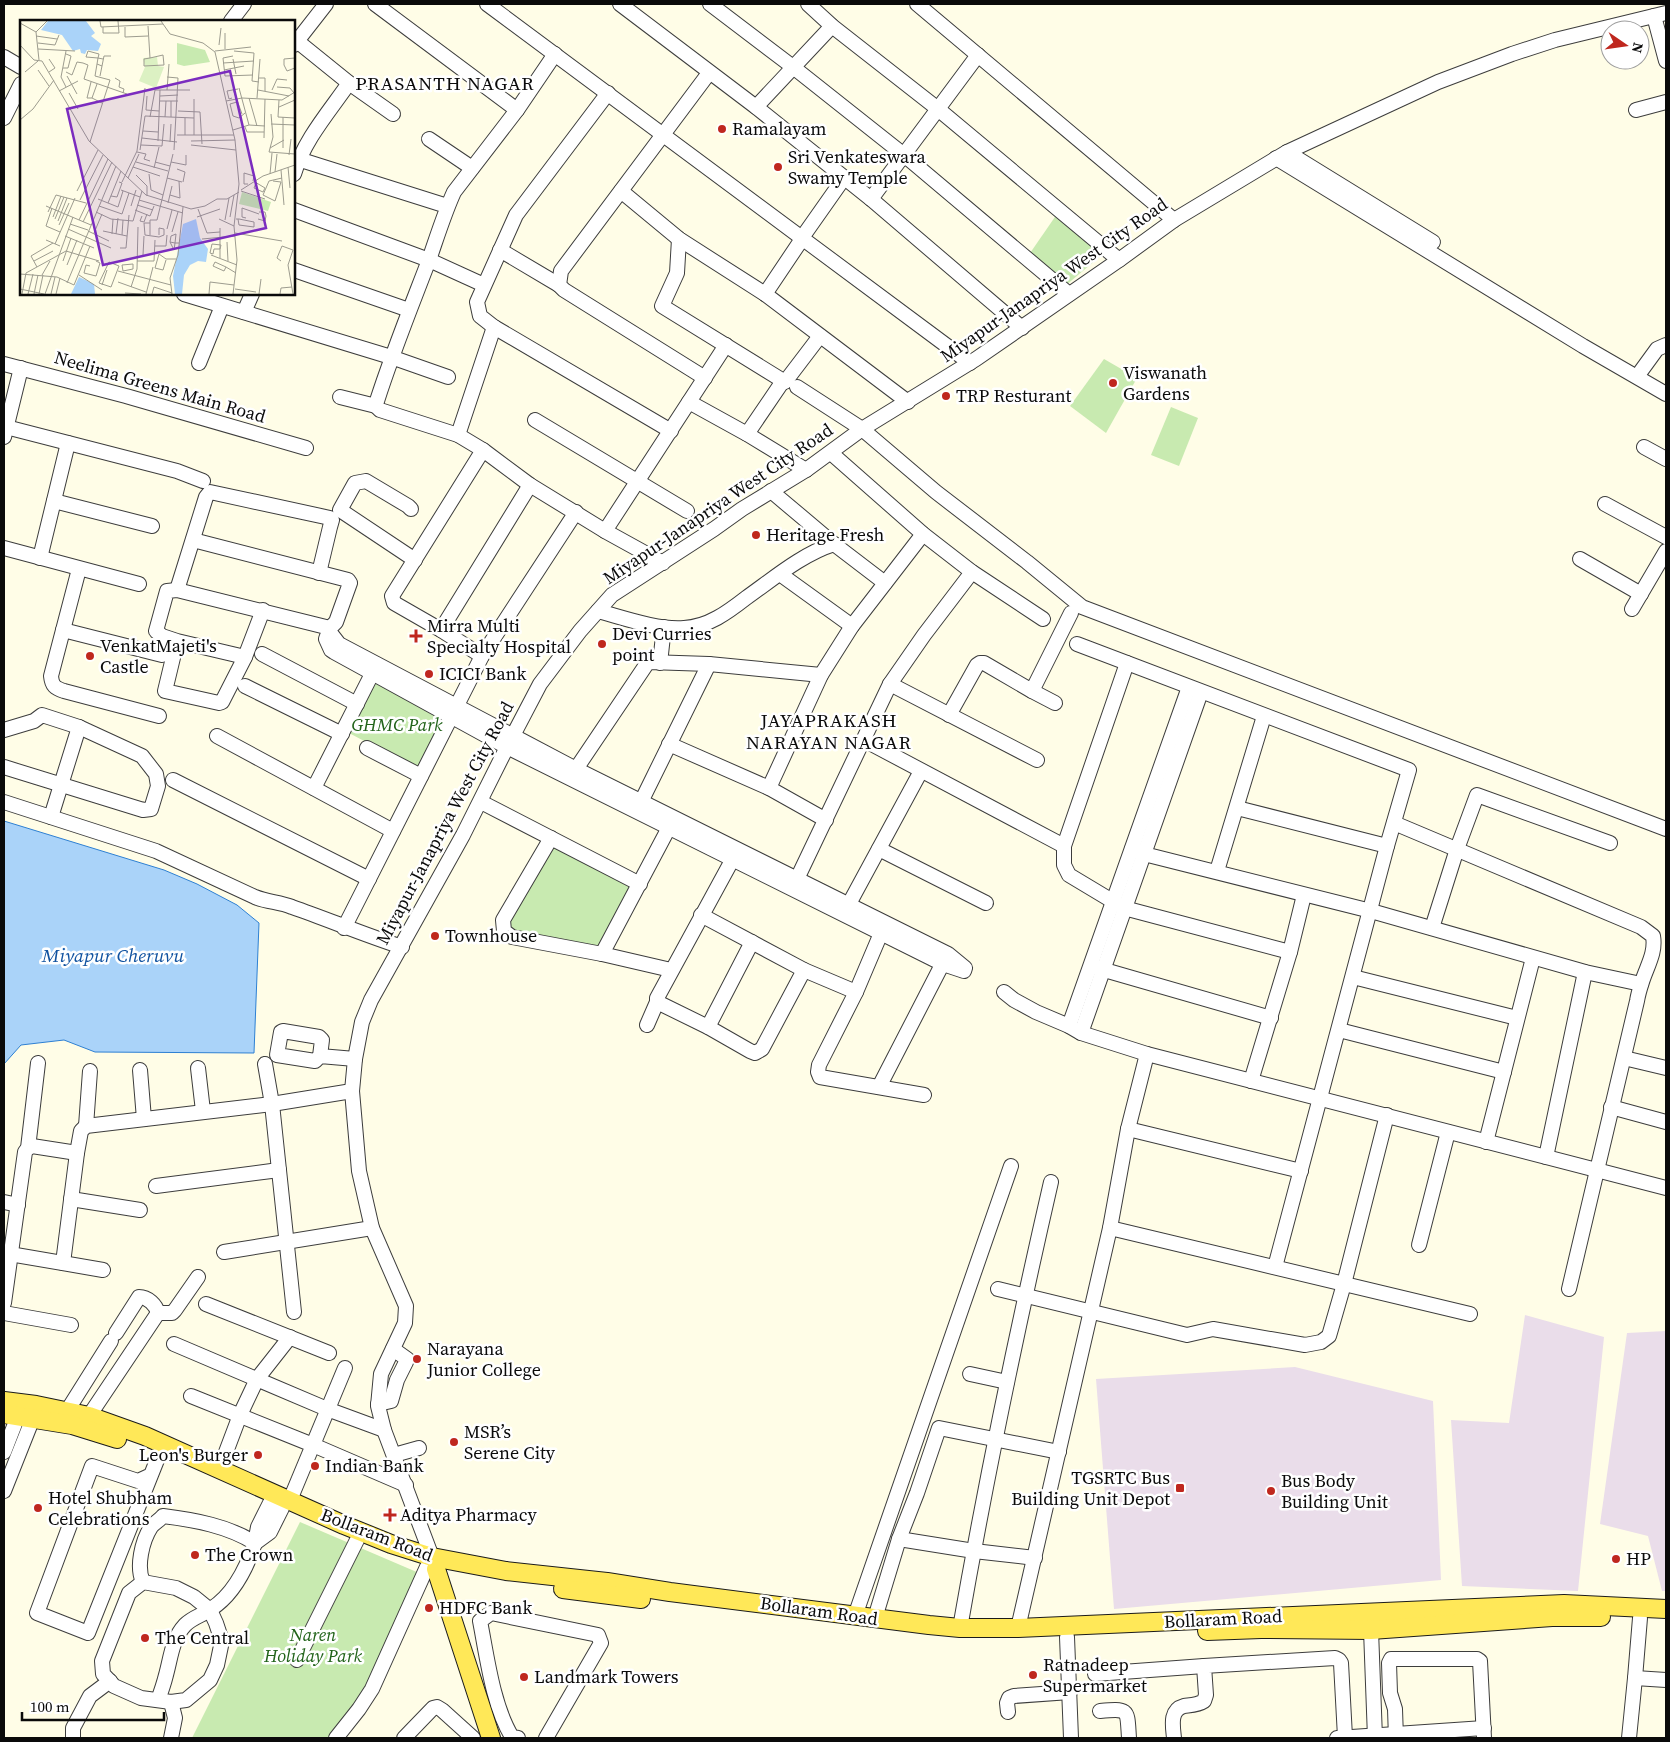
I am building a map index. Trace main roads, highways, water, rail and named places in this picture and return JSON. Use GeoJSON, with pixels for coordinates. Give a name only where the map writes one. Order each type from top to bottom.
{"type":"FeatureCollection","features":[{"type":"Feature","properties":{"kind":"main road","name":"Bollaram Road"},"geometry":{"type":"LineString","coordinates":[[4,1401],[36,1405],[89,1416],[145,1436],[220,1468],[281,1504],[388,1554],[504,1583],[959,1638],[1067,1637],[1172,1631],[1261,1629],[1370,1630],[1552,1617],[1666,1620]]}},
{"type":"Feature","properties":{"kind":"main road","name":"Bollaram Road"},"geometry":{"type":"LineString","coordinates":[[18,1416],[100,1432],[281,1504],[391,1544],[432,1564],[607,1582],[855,1616],[960,1628],[1018,1628],[1564,1604],[1666,1609]]}},
{"type":"Feature","properties":{"kind":"main road"},"geometry":{"type":"LineString","coordinates":[[432,1564],[472,1682],[482,1736]]}},
{"type":"Feature","properties":{"kind":"water","name":"Miyapur Cheruvu"},"geometry":{"type":"Polygon","coordinates":[[[4,821],[164,870],[197,884],[237,905],[259,923],[254,1053],[95,1052],[64,1040],[21,1045],[4,1064],[4,821]]]}},
{"type":"Feature","properties":{"kind":"place","name":"Ramalayam"},"geometry":{"type":"Point","coordinates":[722,129]}},
{"type":"Feature","properties":{"kind":"place","name":"Sri Venkateswara Swamy Temple"},"geometry":{"type":"Point","coordinates":[778,167]}},
{"type":"Feature","properties":{"kind":"place","name":"Viswanath Gardens"},"geometry":{"type":"Point","coordinates":[1113,383]}},
{"type":"Feature","properties":{"kind":"place","name":"TRP Resturant"},"geometry":{"type":"Point","coordinates":[946,396]}},
{"type":"Feature","properties":{"kind":"place","name":"Heritage Fresh"},"geometry":{"type":"Point","coordinates":[756,535]}},
{"type":"Feature","properties":{"kind":"place","name":"Mirra Multi Specialty Hospital"},"geometry":{"type":"Point","coordinates":[416,636]}},
{"type":"Feature","properties":{"kind":"place","name":"Devi Curries point"},"geometry":{"type":"Point","coordinates":[602,644]}},
{"type":"Feature","properties":{"kind":"place","name":"VenkatMajeti's Castle"},"geometry":{"type":"Point","coordinates":[90,656]}},
{"type":"Feature","properties":{"kind":"place","name":"ICICI Bank"},"geometry":{"type":"Point","coordinates":[429,674]}},
{"type":"Feature","properties":{"kind":"place","name":"Townhouse"},"geometry":{"type":"Point","coordinates":[435,936]}},
{"type":"Feature","properties":{"kind":"place","name":"Narayana Junior College"},"geometry":{"type":"Point","coordinates":[417,1359]}},
{"type":"Feature","properties":{"kind":"place","name":"MSR’s Serene City"},"geometry":{"type":"Point","coordinates":[454,1442]}},
{"type":"Feature","properties":{"kind":"place","name":"Leon's Burger"},"geometry":{"type":"Point","coordinates":[258,1455]}},
{"type":"Feature","properties":{"kind":"place","name":"Indian Bank"},"geometry":{"type":"Point","coordinates":[315,1466]}},
{"type":"Feature","properties":{"kind":"place","name":"TGSRTC Bus Building Unit Depot"},"geometry":{"type":"Point","coordinates":[1180,1488]}},
{"type":"Feature","properties":{"kind":"place","name":"Bus Body Building Unit"},"geometry":{"type":"Point","coordinates":[1271,1491]}},
{"type":"Feature","properties":{"kind":"place","name":"Hotel Shubham Celebrations"},"geometry":{"type":"Point","coordinates":[38,1508]}},
{"type":"Feature","properties":{"kind":"place","name":"Aditya Pharmacy"},"geometry":{"type":"Point","coordinates":[390,1515]}},
{"type":"Feature","properties":{"kind":"place","name":"The Crown"},"geometry":{"type":"Point","coordinates":[195,1555]}},
{"type":"Feature","properties":{"kind":"place","name":"HP"},"geometry":{"type":"Point","coordinates":[1616,1559]}},
{"type":"Feature","properties":{"kind":"place","name":"HDFC Bank"},"geometry":{"type":"Point","coordinates":[429,1608]}},
{"type":"Feature","properties":{"kind":"place","name":"The Central"},"geometry":{"type":"Point","coordinates":[145,1638]}},
{"type":"Feature","properties":{"kind":"place","name":"Ratnadeep Supermarket"},"geometry":{"type":"Point","coordinates":[1033,1675]}},
{"type":"Feature","properties":{"kind":"place","name":"Landmark Towers"},"geometry":{"type":"Point","coordinates":[524,1677]}},
{"type":"Feature","properties":{"kind":"district","name":"PRASANTH NAGAR"},"geometry":{"type":"Point","coordinates":[445,83]}},
{"type":"Feature","properties":{"kind":"district","name":"JAYAPRAKASH NARAYAN NAGAR"},"geometry":{"type":"Point","coordinates":[829,731]}},
{"type":"Feature","properties":{"kind":"park label","name":"GHMC Park"},"geometry":{"type":"Point","coordinates":[397,725]}},
{"type":"Feature","properties":{"kind":"park label","name":"Naren Holiday Park"},"geometry":{"type":"Point","coordinates":[313,1645]}}]}
